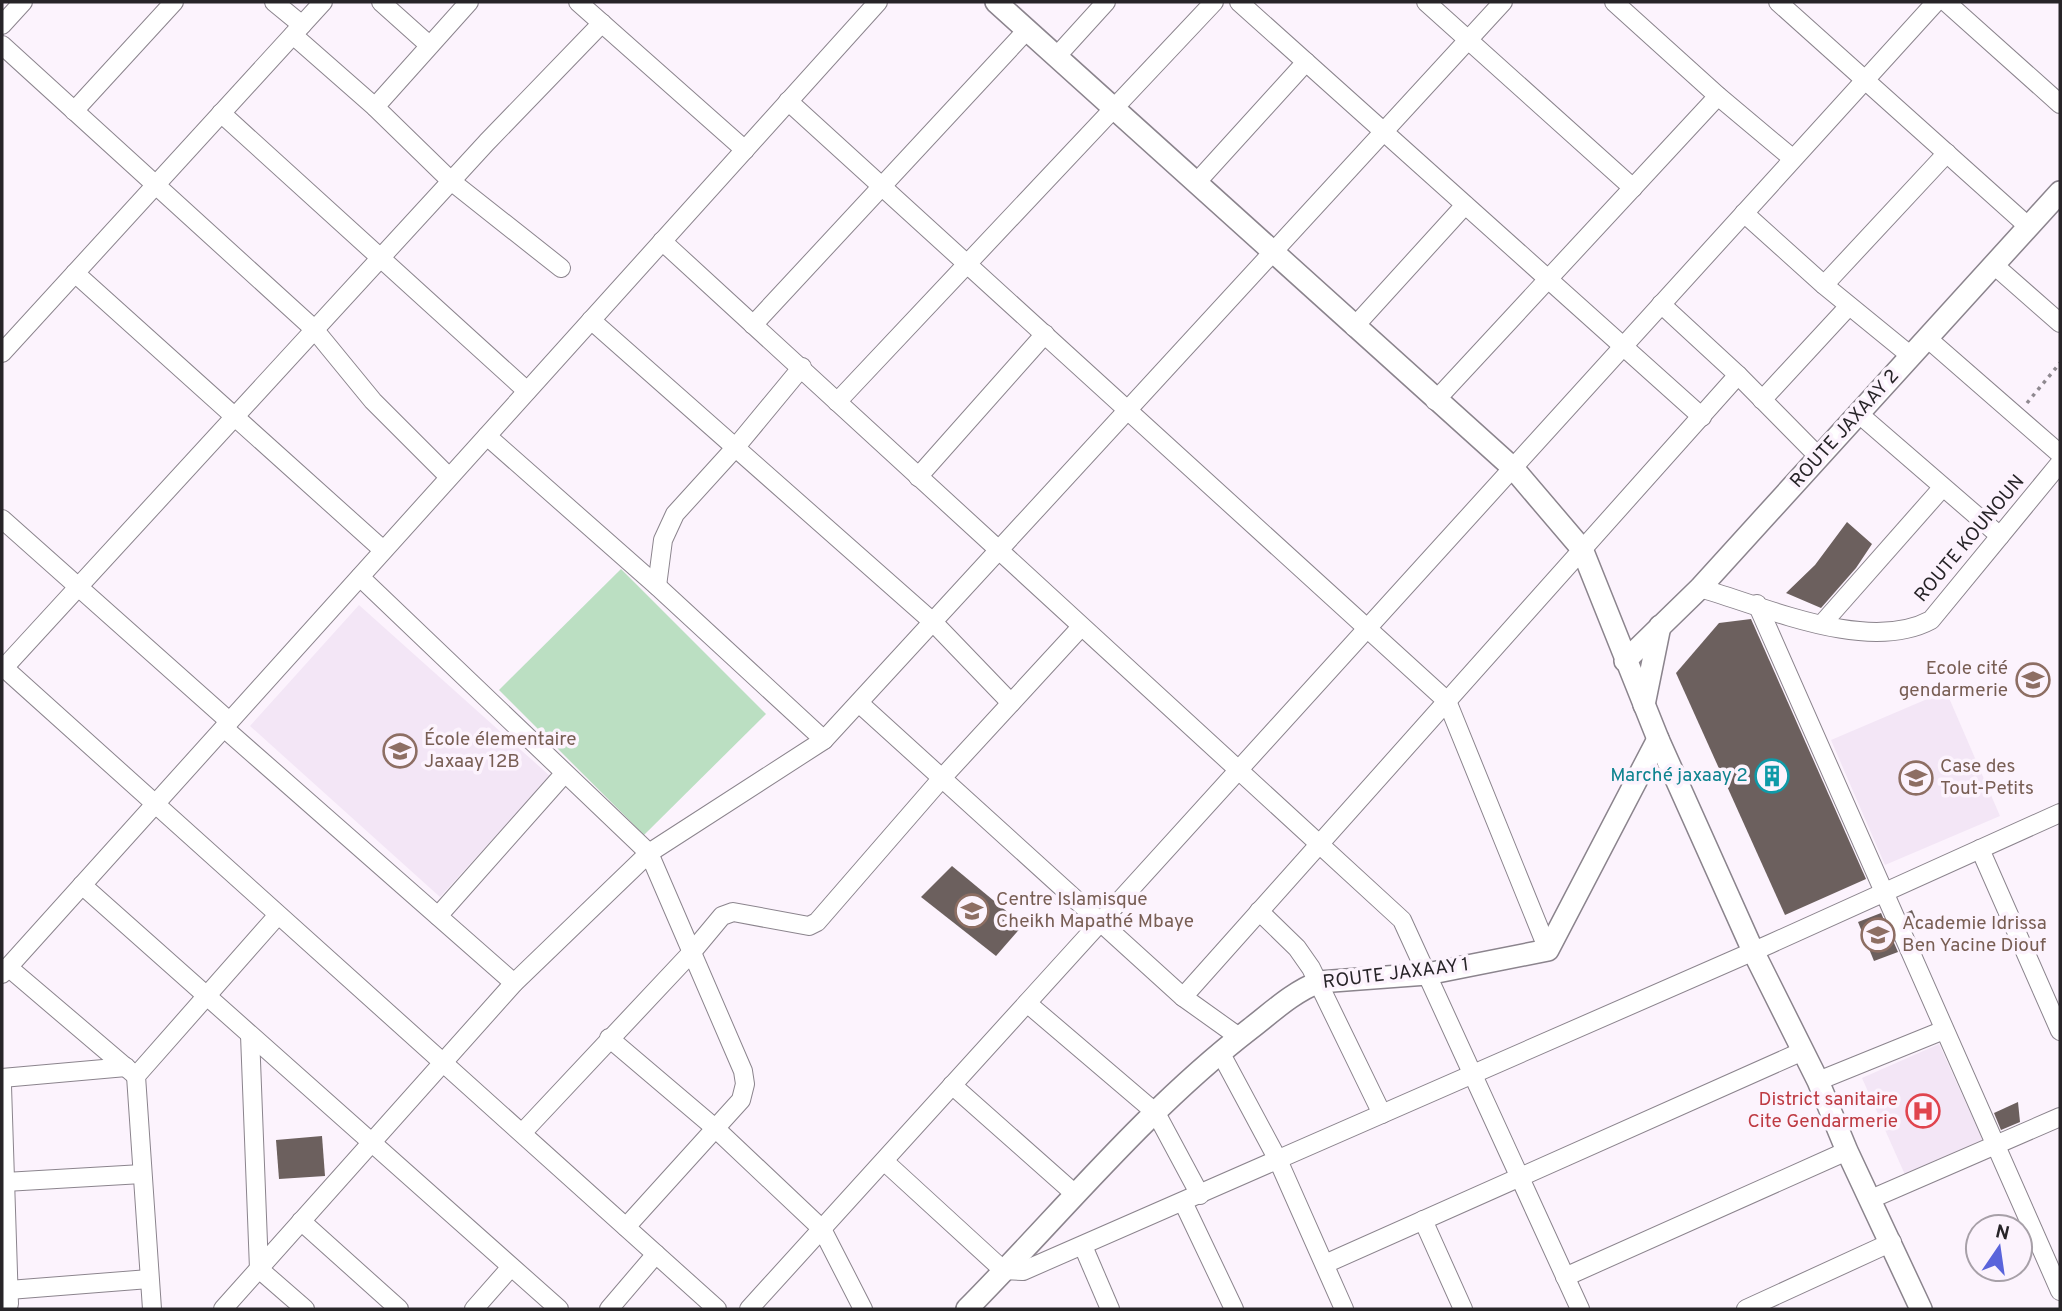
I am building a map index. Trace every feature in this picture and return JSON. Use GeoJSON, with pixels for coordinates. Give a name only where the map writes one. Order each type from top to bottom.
{"type":"FeatureCollection","features":[{"type":"Feature","properties":{"kind":"street"},"geometry":{"type":"LineString","coordinates":[[2,25],[23,2]]}},
{"type":"Feature","properties":{"kind":"street"},"geometry":{"type":"LineString","coordinates":[[74,111],[174,2]]}},
{"type":"Feature","properties":{"kind":"street"},"geometry":{"type":"LineString","coordinates":[[274,2],[298,30],[451,181],[561,268]]}},
{"type":"Feature","properties":{"kind":"street"},"geometry":{"type":"LineString","coordinates":[[2,352],[323,2]]}},
{"type":"Feature","properties":{"kind":"street"},"geometry":{"type":"LineString","coordinates":[[382,2],[429,44]]}},
{"type":"Feature","properties":{"kind":"street"},"geometry":{"type":"LineString","coordinates":[[375,107],[469,2]]}},
{"type":"Feature","properties":{"kind":"street"},"geometry":{"type":"LineString","coordinates":[[578,2],[745,149]]}},
{"type":"Feature","properties":{"kind":"street"},"geometry":{"type":"LineString","coordinates":[[152,1309],[131,1071],[5,971],[878,2]]}},
{"type":"Feature","properties":{"kind":"street"},"geometry":{"type":"LineString","coordinates":[[996,2],[1435,401],[1513,468],[1582,549],[1658,739],[1753,951],[1818,1082],[1847,1151],[1892,1242],[1921,1309]]}},
{"type":"Feature","properties":{"kind":"street"},"geometry":{"type":"LineString","coordinates":[[1056,57],[1106,2]]}},
{"type":"Feature","properties":{"kind":"street"},"geometry":{"type":"LineString","coordinates":[[837,402],[1214,2]]}},
{"type":"Feature","properties":{"kind":"street"},"geometry":{"type":"LineString","coordinates":[[1239,2],[1702,417]]}},
{"type":"Feature","properties":{"kind":"street"},"geometry":{"type":"LineString","coordinates":[[1426,2],[1633,188]]}},
{"type":"Feature","properties":{"kind":"street"},"geometry":{"type":"LineString","coordinates":[[223,1309],[514,984],[649,853],[824,740],[1503,2]]}},
{"type":"Feature","properties":{"kind":"street"},"geometry":{"type":"LineString","coordinates":[[1614,2],[1718,96],[1792,158]]}},
{"type":"Feature","properties":{"kind":"street"},"geometry":{"type":"LineString","coordinates":[[1780,2],[2029,227]]}},
{"type":"Feature","properties":{"kind":"street"},"geometry":{"type":"LineString","coordinates":[[749,1309],[1936,2]]}},
{"type":"Feature","properties":{"kind":"street"},"geometry":{"type":"LineString","coordinates":[[1946,2],[2060,104]]}},
{"type":"Feature","properties":{"kind":"street"},"geometry":{"type":"LineString","coordinates":[[602,23],[451,181],[2,668],[717,1309]]}},
{"type":"Feature","properties":{"kind":"street"},"geometry":{"type":"LineString","coordinates":[[753,326],[1027,30]]}},
{"type":"Feature","properties":{"kind":"street"},"geometry":{"type":"LineString","coordinates":[[2,45],[314,330],[373,401],[449,477]]}},
{"type":"Feature","properties":{"kind":"street"},"geometry":{"type":"LineString","coordinates":[[1196,183],[1306,62]]}},
{"type":"Feature","properties":{"kind":"street"},"geometry":{"type":"LineString","coordinates":[[1435,401],[1718,96]]}},
{"type":"Feature","properties":{"kind":"street"},"geometry":{"type":"LineString","coordinates":[[788,101],[1447,701],[1548,950]]}},
{"type":"Feature","properties":{"kind":"street"},"geometry":{"type":"LineString","coordinates":[[221,113],[527,391]]}},
{"type":"Feature","properties":{"kind":"street"},"geometry":{"type":"LineString","coordinates":[[1824,285],[1947,153]]}},
{"type":"Feature","properties":{"kind":"street","name":"ROUTE JAXAAY 2"},"geometry":{"type":"LineString","coordinates":[[1625,661],[1700,589],[2060,192]]}},
{"type":"Feature","properties":{"kind":"street"},"geometry":{"type":"LineString","coordinates":[[1354,327],[1465,205]]}},
{"type":"Feature","properties":{"kind":"street"},"geometry":{"type":"LineString","coordinates":[[1744,213],[1824,285],[1911,356]]}},
{"type":"Feature","properties":{"kind":"street"},"geometry":{"type":"LineString","coordinates":[[662,241],[1402,920],[1580,1309]]}},
{"type":"Feature","properties":{"kind":"street"},"geometry":{"type":"LineString","coordinates":[[1994,265],[2060,323]]}},
{"type":"Feature","properties":{"kind":"street"},"geometry":{"type":"LineString","coordinates":[[75,273],[383,550]]}},
{"type":"Feature","properties":{"kind":"street"},"geometry":{"type":"LineString","coordinates":[[1661,304],[1738,375],[1819,457]]}},
{"type":"Feature","properties":{"kind":"street"},"geometry":{"type":"LineString","coordinates":[[1762,400],[1849,306]]}},
{"type":"Feature","properties":{"kind":"street"},"geometry":{"type":"LineString","coordinates":[[591,320],[934,623],[1011,703]]}},
{"type":"Feature","properties":{"kind":"street"},"geometry":{"type":"LineString","coordinates":[[918,477],[1045,334]]}},
{"type":"Feature","properties":{"kind":"street"},"geometry":{"type":"LineString","coordinates":[[1927,338],[2016,416],[2059,469]]}},
{"type":"Feature","properties":{"kind":"street"},"geometry":{"type":"LineString","coordinates":[[657,586],[667,527],[802,367]]}},
{"type":"Feature","properties":{"kind":"street"},"geometry":{"type":"LineString","coordinates":[[1183,997],[1738,375]]}},
{"type":"Feature","properties":{"kind":"street"},"geometry":{"type":"LineString","coordinates":[[1859,414],[2000,537]]}},
{"type":"Feature","properties":{"kind":"street"},"geometry":{"type":"LineString","coordinates":[[486,436],[657,586],[824,740]]}},
{"type":"Feature","properties":{"kind":"street","name":"ROUTE KOUNOUN"},"geometry":{"type":"LineString","coordinates":[[1700,589],[1865,634],[1917,628],[1931,620],[2059,469]]}},
{"type":"Feature","properties":{"kind":"street"},"geometry":{"type":"LineString","coordinates":[[1822,624],[1942,488]]}},
{"type":"Feature","properties":{"kind":"street"},"geometry":{"type":"LineString","coordinates":[[2,519],[514,984]]}},
{"type":"Feature","properties":{"kind":"street"},"geometry":{"type":"LineString","coordinates":[[359,577],[649,853],[743,1071],[745,1084],[741,1100],[626,1227]]}},
{"type":"Feature","properties":{"kind":"street"},"geometry":{"type":"LineString","coordinates":[[1756,604],[2060,1292]]}},
{"type":"Feature","properties":{"kind":"street"},"geometry":{"type":"LineString","coordinates":[[522,1133],[692,952],[722,916],[733,912],[809,926],[817,922],[942,778],[1081,626]]}},
{"type":"Feature","properties":{"kind":"street"},"geometry":{"type":"LineString","coordinates":[[1644,705],[1660,626]]}},
{"type":"Feature","properties":{"kind":"street"},"geometry":{"type":"LineString","coordinates":[[859,703],[1183,997],[1239,1037]]}},
{"type":"Feature","properties":{"kind":"street"},"geometry":{"type":"LineString","coordinates":[[1548,950],[1658,739]]}},
{"type":"Feature","properties":{"kind":"street"},"geometry":{"type":"LineString","coordinates":[[438,916],[564,774]]}},
{"type":"Feature","properties":{"kind":"street"},"geometry":{"type":"LineString","coordinates":[[884,1161],[1003,1270],[1023,1271],[1473,1075],[2060,813]]}},
{"type":"Feature","properties":{"kind":"street"},"geometry":{"type":"LineString","coordinates":[[1980,849],[2060,1031]]}},
{"type":"Feature","properties":{"kind":"street"},"geometry":{"type":"LineString","coordinates":[[82,885],[559,1309]]}},
{"type":"Feature","properties":{"kind":"street"},"geometry":{"type":"LineString","coordinates":[[1259,911],[1297,948],[1319,982],[1382,1114]]}},
{"type":"Feature","properties":{"kind":"street"},"geometry":{"type":"LineString","coordinates":[[2,1078],[131,1071],[206,996],[278,915]]}},
{"type":"Feature","properties":{"kind":"street","name":"ROUTE JAXAAY 1"},"geometry":{"type":"LineString","coordinates":[[978,1305],[1003,1270],[1156,1113],[1220,1052],[1303,988],[1319,982],[1427,974],[1548,950]]}},
{"type":"Feature","properties":{"kind":"street"},"geometry":{"type":"LineString","coordinates":[[1027,1003],[1156,1113],[1200,1195]]}},
{"type":"Feature","properties":{"kind":"street"},"geometry":{"type":"LineString","coordinates":[[1818,1082],[1944,1030]]}},
{"type":"Feature","properties":{"kind":"street"},"geometry":{"type":"LineString","coordinates":[[250,1035],[259,1269],[305,1309]]}},
{"type":"Feature","properties":{"kind":"street"},"geometry":{"type":"LineString","coordinates":[[609,1038],[715,1128],[822,1229],[863,1309]]}},
{"type":"Feature","properties":{"kind":"street"},"geometry":{"type":"LineString","coordinates":[[1325,1264],[1803,1051]]}},
{"type":"Feature","properties":{"kind":"street"},"geometry":{"type":"LineString","coordinates":[[1220,1052],[1278,1160],[1344,1309]]}},
{"type":"Feature","properties":{"kind":"street"},"geometry":{"type":"LineString","coordinates":[[952,1085],[1075,1194]]}},
{"type":"Feature","properties":{"kind":"street"},"geometry":{"type":"LineString","coordinates":[[2,1086],[9,1302],[149,1279]]}},
{"type":"Feature","properties":{"kind":"street"},"geometry":{"type":"LineString","coordinates":[[1871,1199],[2060,1117]]}},
{"type":"Feature","properties":{"kind":"street"},"geometry":{"type":"LineString","coordinates":[[1565,1277],[1847,1151]]}},
{"type":"Feature","properties":{"kind":"street"},"geometry":{"type":"LineString","coordinates":[[5,1182],[142,1174]]}},
{"type":"Feature","properties":{"kind":"street"},"geometry":{"type":"LineString","coordinates":[[1183,1202],[1234,1309]]}},
{"type":"Feature","properties":{"kind":"street"},"geometry":{"type":"LineString","coordinates":[[1423,1220],[1463,1309]]}},
{"type":"Feature","properties":{"kind":"street"},"geometry":{"type":"LineString","coordinates":[[301,1221],[399,1309]]}},
{"type":"Feature","properties":{"kind":"street"},"geometry":{"type":"LineString","coordinates":[[1746,1309],[1892,1242]]}},
{"type":"Feature","properties":{"kind":"street"},"geometry":{"type":"LineString","coordinates":[[1083,1246],[1110,1309]]}},
{"type":"Feature","properties":{"kind":"street"},"geometry":{"type":"LineString","coordinates":[[609,1309],[656,1254]]}},
{"type":"Feature","properties":{"kind":"street"},"geometry":{"type":"LineString","coordinates":[[474,1309],[511,1267]]}},
{"type":"Feature","properties":{"kind":"path"},"geometry":{"type":"LineString","coordinates":[[2016,416],[2060,363]]}},
{"type":"Feature","properties":{"kind":"shaded area","name":"École élementaire Jaxaay 12B"},"geometry":{"type":"Polygon","coordinates":[[[359,605],[550,776],[440,897],[250,726],[359,605]]]}},
{"type":"Feature","properties":{"kind":"shaded area","name":"Case des Tout-Petits"},"geometry":{"type":"Polygon","coordinates":[[[1946,691],[2000,816],[1885,865],[1831,740],[1946,691]]]}},
{"type":"Feature","properties":{"kind":"shaded area","name":"District sanitaire Cite Gendarmerie"},"geometry":{"type":"Polygon","coordinates":[[[1939,1044],[1985,1145],[1906,1177],[1862,1078],[1939,1044]]]}},
{"type":"Feature","properties":{"kind":"green space"},"geometry":{"type":"Polygon","coordinates":[[[621,569],[766,714],[644,835],[499,690],[621,569]]]}},
{"type":"Feature","properties":{"kind":"building"},"geometry":{"type":"Polygon","coordinates":[[[1847,522],[1872,544],[1856,568],[1821,608],[1786,593],[1815,565],[1847,522]]]}},
{"type":"Feature","properties":{"kind":"building","name":"Marché jaxaay 2"},"geometry":{"type":"Polygon","coordinates":[[[1751,619],[1866,879],[1785,915],[1676,673],[1719,623],[1751,619]]]}},
{"type":"Feature","properties":{"kind":"building"},"geometry":{"type":"Polygon","coordinates":[[[952,866],[1023,925],[996,956],[921,897],[952,866]]]}},
{"type":"Feature","properties":{"kind":"building"},"geometry":{"type":"Polygon","coordinates":[[[1912,910],[1919,926],[1912,928],[1906,913],[1912,910]]]}},
{"type":"Feature","properties":{"kind":"building"},"geometry":{"type":"Polygon","coordinates":[[[1881,913],[1898,952],[1874,961],[1858,922],[1881,913]]]}},
{"type":"Feature","properties":{"kind":"building"},"geometry":{"type":"Polygon","coordinates":[[[2018,1102],[2020,1122],[2001,1130],[1994,1113],[2018,1102]]]}},
{"type":"Feature","properties":{"kind":"building"},"geometry":{"type":"Polygon","coordinates":[[[322,1136],[325,1176],[279,1179],[276,1140],[322,1136]]]}},
{"type":"Feature","properties":{"kind":"place","name":"Ecole cité gendarmerie"},"geometry":{"type":"Point","coordinates":[2033,680]}},
{"type":"Feature","properties":{"kind":"place","name":"École élementaire Jaxaay 12B"},"geometry":{"type":"Point","coordinates":[400,751]}},
{"type":"Feature","properties":{"kind":"place","name":"Marché jaxaay 2"},"geometry":{"type":"Point","coordinates":[1772,776]}},
{"type":"Feature","properties":{"kind":"place","name":"Case des Tout-Petits"},"geometry":{"type":"Point","coordinates":[1916,778]}},
{"type":"Feature","properties":{"kind":"place","name":"Centre Islamisque Cheikh Mapathé Mbaye"},"geometry":{"type":"Point","coordinates":[972,911]}},
{"type":"Feature","properties":{"kind":"place","name":"Academie Idrissa Ben Yacine Diouf"},"geometry":{"type":"Point","coordinates":[1878,935]}},
{"type":"Feature","properties":{"kind":"place","name":"District sanitaire Cite Gendarmerie"},"geometry":{"type":"Point","coordinates":[1923,1111]}}]}
